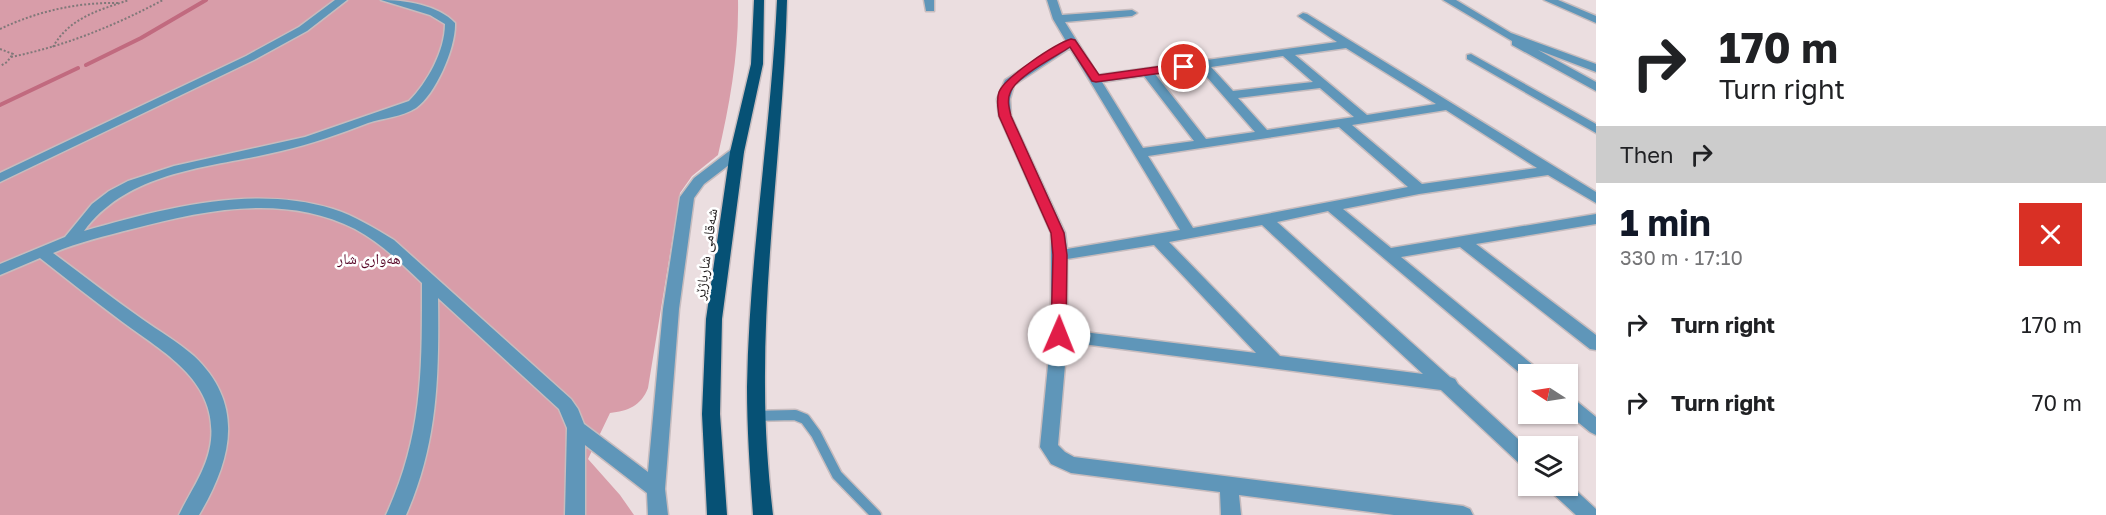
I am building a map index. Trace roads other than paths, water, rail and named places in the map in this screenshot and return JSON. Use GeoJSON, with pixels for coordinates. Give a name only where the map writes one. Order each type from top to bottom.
{"type":"FeatureCollection","features":[{"type":"Feature","properties":{"kind":"main road"},"geometry":{"type":"LineString","coordinates":[[759,6],[782,5],[782,60],[761,305],[755,416],[763,515]]}},
{"type":"Feature","properties":{"kind":"main road","name":"شەقامی شارباژێر"},"geometry":{"type":"LineString","coordinates":[[717,515],[711,414],[716,295],[737,152],[757,64],[759,6]]}},
{"type":"Feature","properties":{"kind":"street"},"geometry":{"type":"LineString","coordinates":[[0,178],[250,58],[303,29],[342,0]]}},
{"type":"Feature","properties":{"kind":"street"},"geometry":{"type":"LineString","coordinates":[[70,241],[82,222],[95,208],[136,183],[187,168],[301,142],[413,104],[440,61],[451,31],[450,23],[434,13],[388,0]]}},
{"type":"Feature","properties":{"kind":"street"},"geometry":{"type":"LineString","coordinates":[[1052,0],[1058,19],[1071,42],[1190,234]]}},
{"type":"Feature","properties":{"kind":"street"},"geometry":{"type":"LineString","coordinates":[[1448,0],[1508,35],[1523,48],[1596,87]]}},
{"type":"Feature","properties":{"kind":"street"},"geometry":{"type":"LineString","coordinates":[[1549,0],[1596,20]]}},
{"type":"Feature","properties":{"kind":"street"},"geometry":{"type":"LineString","coordinates":[[1579,13],[1596,10]]}},
{"type":"Feature","properties":{"kind":"street"},"geometry":{"type":"LineString","coordinates":[[1058,19],[1132,13]]}},
{"type":"Feature","properties":{"kind":"street"},"geometry":{"type":"LineString","coordinates":[[1303,16],[1596,198]]}},
{"type":"Feature","properties":{"kind":"street"},"geometry":{"type":"LineString","coordinates":[[1508,35],[1595,67]]}},
{"type":"Feature","properties":{"kind":"street"},"geometry":{"type":"LineString","coordinates":[[1071,42],[1009,84],[1002,104],[1005,116],[1058,233],[1059,335],[1049,447],[1058,458],[1071,465],[1463,515]]}},
{"type":"Feature","properties":{"kind":"street"},"geometry":{"type":"LineString","coordinates":[[1096,79],[1348,44]]}},
{"type":"Feature","properties":{"kind":"street"},"geometry":{"type":"LineString","coordinates":[[1523,48],[1537,44]]}},
{"type":"Feature","properties":{"kind":"street"},"geometry":{"type":"LineString","coordinates":[[1286,53],[1364,119]]}},
{"type":"Feature","properties":{"kind":"street"},"geometry":{"type":"LineString","coordinates":[[1471,57],[1596,129]]}},
{"type":"Feature","properties":{"kind":"street"},"geometry":{"type":"LineString","coordinates":[[1202,64],[1265,135]]}},
{"type":"Feature","properties":{"kind":"street"},"geometry":{"type":"LineString","coordinates":[[1147,72],[1203,144]]}},
{"type":"Feature","properties":{"kind":"street"},"geometry":{"type":"LineString","coordinates":[[1229,95],[1323,84]]}},
{"type":"Feature","properties":{"kind":"street"},"geometry":{"type":"LineString","coordinates":[[1140,153],[1450,106]]}},
{"type":"Feature","properties":{"kind":"street"},"geometry":{"type":"LineString","coordinates":[[1342,123],[1419,189]]}},
{"type":"Feature","properties":{"kind":"street"},"geometry":{"type":"LineString","coordinates":[[658,515],[656,489],[671,309],[687,197],[699,181],[737,152]]}},
{"type":"Feature","properties":{"kind":"street"},"geometry":{"type":"LineString","coordinates":[[1060,255],[1190,234],[1419,189],[1550,170]]}},
{"type":"Feature","properties":{"kind":"street"},"geometry":{"type":"LineString","coordinates":[[0,270],[70,241],[179,212],[216,205],[250,202],[287,204],[319,210],[368,228],[389,244],[565,404],[573,414],[576,428],[575,515]]}},
{"type":"Feature","properties":{"kind":"street"},"geometry":{"type":"LineString","coordinates":[[1332,207],[1520,364]]}},
{"type":"Feature","properties":{"kind":"street"},"geometry":{"type":"LineString","coordinates":[[1265,219],[1449,384],[1518,450]]}},
{"type":"Feature","properties":{"kind":"street"},"geometry":{"type":"LineString","coordinates":[[1387,254],[1596,219]]}},
{"type":"Feature","properties":{"kind":"street"},"geometry":{"type":"LineString","coordinates":[[1157,239],[1275,362]]}},
{"type":"Feature","properties":{"kind":"street"},"geometry":{"type":"LineString","coordinates":[[1463,242],[1596,344]]}},
{"type":"Feature","properties":{"kind":"street"},"geometry":{"type":"LineString","coordinates":[[42,252],[191,364],[213,393],[222,419],[218,453],[203,492],[189,515]]}},
{"type":"Feature","properties":{"kind":"street"},"geometry":{"type":"LineString","coordinates":[[396,515],[415,466],[424,425],[430,381],[430,283]]}},
{"type":"Feature","properties":{"kind":"street"},"geometry":{"type":"LineString","coordinates":[[1059,335],[1449,384]]}},
{"type":"Feature","properties":{"kind":"street"},"geometry":{"type":"LineString","coordinates":[[1578,412],[1596,427]]}},
{"type":"Feature","properties":{"kind":"street"},"geometry":{"type":"LineString","coordinates":[[576,428],[656,489]]}},
{"type":"Feature","properties":{"kind":"street"},"geometry":{"type":"LineString","coordinates":[[1229,486],[1231,515]]}},
{"type":"Feature","properties":{"kind":"street"},"geometry":{"type":"LineString","coordinates":[[1569,496],[1589,515]]}},
{"type":"Feature","properties":{"kind":"lane"},"geometry":{"type":"LineString","coordinates":[[755,416],[795,415],[805,419],[816,434],[837,475],[876,515]]}},
{"type":"Feature","properties":{"kind":"waterway"},"geometry":{"type":"LineString","coordinates":[[86,65],[141,38],[206,0]]}},
{"type":"Feature","properties":{"kind":"waterway"},"geometry":{"type":"LineString","coordinates":[[0,105],[78,68]]}},
{"type":"Feature","properties":{"kind":"park label","name":"هەواری شار"},"geometry":{"type":"Point","coordinates":[369,258]}}]}
